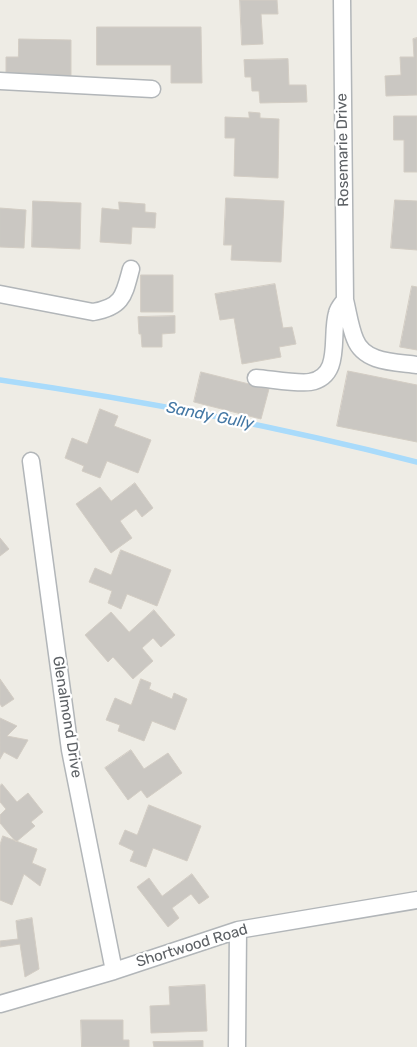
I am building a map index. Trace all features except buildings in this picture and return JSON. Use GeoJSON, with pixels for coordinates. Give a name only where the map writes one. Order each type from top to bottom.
{"type":"FeatureCollection","features":[{"type":"Feature","properties":{"kind":"street","name":"Rosemarie Drive"},"geometry":{"type":"LineString","coordinates":[[342,0],[345,300]]}},
{"type":"Feature","properties":{"kind":"street"},"geometry":{"type":"LineString","coordinates":[[0,81],[152,88]]}},
{"type":"Feature","properties":{"kind":"street"},"geometry":{"type":"LineString","coordinates":[[0,294],[93,312],[108,309],[118,302],[125,292],[131,269]]}},
{"type":"Feature","properties":{"kind":"street"},"geometry":{"type":"LineString","coordinates":[[345,300],[355,339],[368,356],[417,365]]}},
{"type":"Feature","properties":{"kind":"street"},"geometry":{"type":"LineString","coordinates":[[256,378],[309,382],[321,378],[329,369],[334,356],[337,312],[345,300]]}},
{"type":"Feature","properties":{"kind":"street","name":"Glenalmond Drive"},"geometry":{"type":"LineString","coordinates":[[31,461],[70,750],[114,971]]}},
{"type":"Feature","properties":{"kind":"street","name":"Shortwood Road"},"geometry":{"type":"LineString","coordinates":[[0,1004],[114,971],[238,930],[417,900]]}},
{"type":"Feature","properties":{"kind":"street"},"geometry":{"type":"LineString","coordinates":[[237,1047],[238,930]]}},
{"type":"Feature","properties":{"kind":"waterway","name":"Sandy Gully"},"geometry":{"type":"LineString","coordinates":[[0,380],[210,415],[314,437],[417,462]]}}]}
